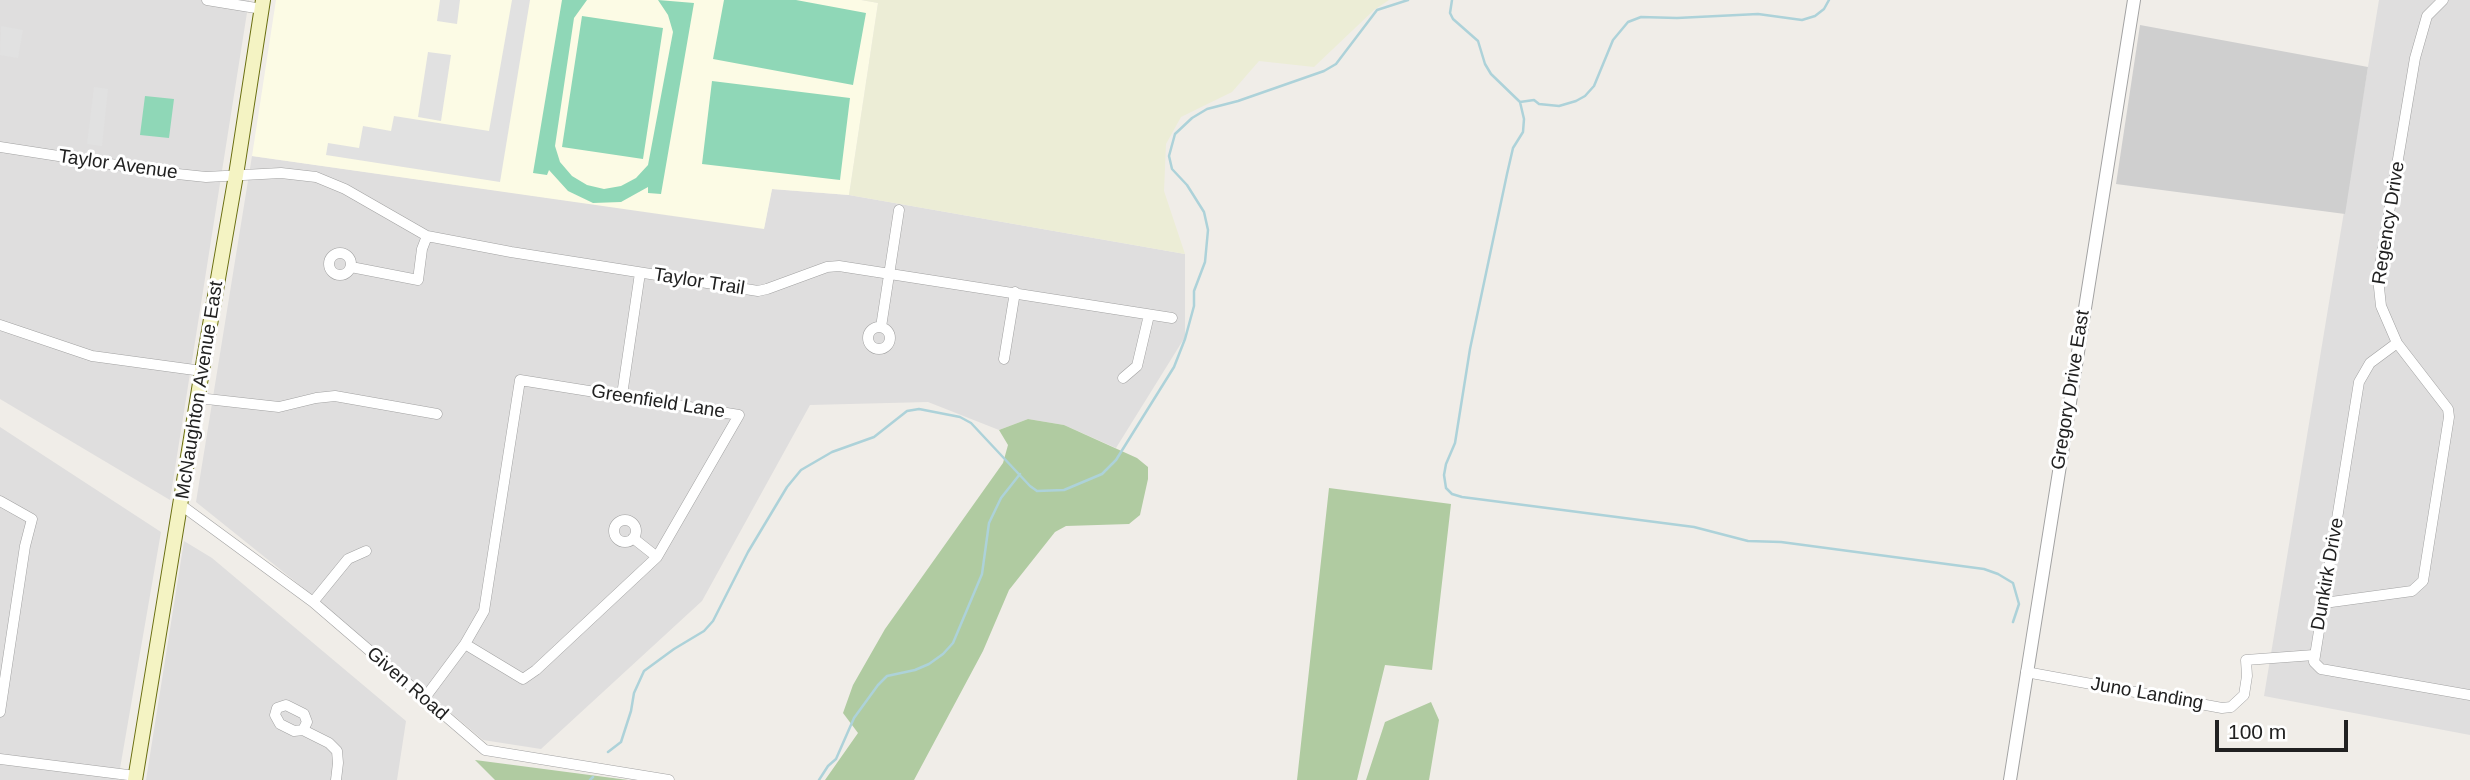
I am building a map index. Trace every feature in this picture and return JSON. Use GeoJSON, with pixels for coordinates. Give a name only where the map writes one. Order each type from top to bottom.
{"type":"FeatureCollection","features":[{"type":"Feature","properties":{"kind":"main road","name":"McNaughton Avenue East"},"geometry":{"type":"LineString","coordinates":[[136,778],[262,4]]}},
{"type":"Feature","properties":{"kind":"street"},"geometry":{"type":"LineString","coordinates":[[207,0],[262,4]]}},
{"type":"Feature","properties":{"kind":"street","name":"Gregory Drive East"},"geometry":{"type":"LineString","coordinates":[[2010,780],[2134,0]]}},
{"type":"Feature","properties":{"kind":"street","name":"Regency Drive"},"geometry":{"type":"LineString","coordinates":[[2324,603],[2412,591],[2419,587],[2423,580],[2449,416],[2444,403],[2397,343],[2381,306],[2378,278],[2414,58],[2427,16],[2443,0]]}},
{"type":"Feature","properties":{"kind":"street","name":"Taylor Avenue"},"geometry":{"type":"LineString","coordinates":[[0,147],[168,173],[206,177],[236,175]]}},
{"type":"Feature","properties":{"kind":"street","name":"Taylor Trail"},"geometry":{"type":"LineString","coordinates":[[236,175],[281,173],[316,177],[345,189],[427,236],[510,252],[758,291],[827,267],[839,266],[1172,318]]}},
{"type":"Feature","properties":{"kind":"street"},"geometry":{"type":"LineString","coordinates":[[881,327],[899,210]]}},
{"type":"Feature","properties":{"kind":"street"},"geometry":{"type":"LineString","coordinates":[[351,267],[418,280],[422,249],[427,236]]}},
{"type":"Feature","properties":{"kind":"street"},"geometry":{"type":"LineString","coordinates":[[622,395],[640,272]]}},
{"type":"Feature","properties":{"kind":"street"},"geometry":{"type":"LineString","coordinates":[[1004,359],[1015,292]]}},
{"type":"Feature","properties":{"kind":"street"},"geometry":{"type":"LineString","coordinates":[[1123,378],[1137,366],[1149,315]]}},
{"type":"Feature","properties":{"kind":"street"},"geometry":{"type":"LineString","coordinates":[[0,325],[92,356],[202,371]]}},
{"type":"Feature","properties":{"kind":"street","name":"Dunkirk Drive"},"geometry":{"type":"LineString","coordinates":[[2397,343],[2370,363],[2359,382],[2314,662],[2321,669],[2470,695]]}},
{"type":"Feature","properties":{"kind":"street","name":"Greenfield Lane"},"geometry":{"type":"LineString","coordinates":[[424,699],[465,644],[484,611],[520,380],[739,415],[657,557],[536,670],[523,679],[465,644]]}},
{"type":"Feature","properties":{"kind":"street"},"geometry":{"type":"LineString","coordinates":[[198,398],[279,407],[335,396],[437,414]]}},
{"type":"Feature","properties":{"kind":"street"},"geometry":{"type":"LineString","coordinates":[[0,501],[32,519],[25,546],[0,712]]}},
{"type":"Feature","properties":{"kind":"street","name":"Given Road"},"geometry":{"type":"LineString","coordinates":[[181,505],[313,602],[485,750],[669,780]]}},
{"type":"Feature","properties":{"kind":"street"},"geometry":{"type":"LineString","coordinates":[[633,538],[657,557]]}},
{"type":"Feature","properties":{"kind":"street"},"geometry":{"type":"LineString","coordinates":[[313,602],[348,559],[366,551]]}},
{"type":"Feature","properties":{"kind":"street","name":"Juno Landing"},"geometry":{"type":"LineString","coordinates":[[2026,671],[2222,708],[2231,707],[2244,695],[2246,660],[2314,655]]}},
{"type":"Feature","properties":{"kind":"street"},"geometry":{"type":"LineString","coordinates":[[303,730],[329,743],[337,751],[336,780]]}},
{"type":"Feature","properties":{"kind":"street"},"geometry":{"type":"LineString","coordinates":[[0,758],[136,778]]}},
{"type":"Feature","properties":{"kind":"shaded area"},"geometry":{"type":"Polygon","coordinates":[[[0,0],[249,0],[170,500],[0,399],[0,0]]]}},
{"type":"Feature","properties":{"kind":"shaded area"},"geometry":{"type":"Polygon","coordinates":[[[276,0],[861,0],[878,3],[849,195],[772,189],[764,229],[252,156],[276,0]]]}},
{"type":"Feature","properties":{"kind":"shaded area"},"geometry":{"type":"Polygon","coordinates":[[[440,0],[460,0],[457,24],[437,21],[440,0]]]}},
{"type":"Feature","properties":{"kind":"shaded area"},"geometry":{"type":"Polygon","coordinates":[[[512,0],[530,0],[500,182],[326,155],[328,143],[359,148],[363,126],[391,131],[394,116],[489,131],[512,0]]]}},
{"type":"Feature","properties":{"kind":"shaded area"},"geometry":{"type":"Polygon","coordinates":[[[861,0],[1389,0],[1374,10],[1314,67],[1259,61],[1232,92],[1181,117],[1166,144],[1164,191],[1185,254],[849,195],[878,3],[861,0]]]}},
{"type":"Feature","properties":{"kind":"shaded area"},"geometry":{"type":"Polygon","coordinates":[[[2379,0],[2470,0],[2470,735],[2264,696],[2379,0]]]}},
{"type":"Feature","properties":{"kind":"shaded area"},"geometry":{"type":"Polygon","coordinates":[[[2140,25],[2368,67],[2345,214],[2116,184],[2140,25]]]}},
{"type":"Feature","properties":{"kind":"shaded area"},"geometry":{"type":"Polygon","coordinates":[[[1,26],[23,30],[18,58],[0,55],[1,26]]]}},
{"type":"Feature","properties":{"kind":"shaded area"},"geometry":{"type":"Polygon","coordinates":[[[428,52],[451,55],[441,121],[418,117],[428,52]]]}},
{"type":"Feature","properties":{"kind":"shaded area"},"geometry":{"type":"Polygon","coordinates":[[[94,87],[108,89],[102,146],[87,144],[94,87]]]}},
{"type":"Feature","properties":{"kind":"shaded area"},"geometry":{"type":"Polygon","coordinates":[[[252,156],[764,228],[772,189],[849,195],[1185,254],[1185,337],[1116,448],[1064,425],[1028,419],[999,430],[928,402],[810,405],[702,601],[541,749],[483,740],[307,591],[196,502],[252,156]]]}},
{"type":"Feature","properties":{"kind":"shaded area"},"geometry":{"type":"Polygon","coordinates":[[[0,427],[161,532],[118,780],[0,780],[0,427]]]}},
{"type":"Feature","properties":{"kind":"shaded area"},"geometry":{"type":"Polygon","coordinates":[[[184,541],[212,558],[406,721],[397,780],[146,780],[184,541]]]}},
{"type":"Feature","properties":{"kind":"green space"},"geometry":{"type":"Polygon","coordinates":[[[562,0],[587,0],[574,18],[555,146],[560,162],[572,176],[587,185],[604,189],[621,186],[636,178],[648,165],[673,32],[668,15],[658,0],[694,3],[661,194],[648,193],[648,187],[621,202],[593,203],[568,191],[549,170],[547,175],[533,173],[562,0]]]}},
{"type":"Feature","properties":{"kind":"green space"},"geometry":{"type":"Polygon","coordinates":[[[724,0],[796,0],[866,13],[853,85],[713,59],[724,0]]]}},
{"type":"Feature","properties":{"kind":"green space"},"geometry":{"type":"Polygon","coordinates":[[[582,16],[663,28],[643,159],[562,147],[582,16]]]}},
{"type":"Feature","properties":{"kind":"green space"},"geometry":{"type":"Polygon","coordinates":[[[712,81],[850,98],[840,180],[702,164],[712,81]]]}},
{"type":"Feature","properties":{"kind":"green space"},"geometry":{"type":"Polygon","coordinates":[[[145,96],[174,99],[169,138],[140,135],[145,96]]]}},
{"type":"Feature","properties":{"kind":"green space"},"geometry":{"type":"Polygon","coordinates":[[[1028,419],[1064,425],[1137,458],[1148,467],[1140,515],[1129,524],[1066,526],[1055,532],[1009,590],[983,651],[914,780],[825,780],[858,733],[843,713],[853,685],[885,629],[1003,463],[1008,445],[999,430],[1028,419]]]}},
{"type":"Feature","properties":{"kind":"green space"},"geometry":{"type":"Polygon","coordinates":[[[1329,488],[1451,504],[1432,670],[1385,665],[1357,780],[1297,780],[1329,488]]]}},
{"type":"Feature","properties":{"kind":"green space"},"geometry":{"type":"Polygon","coordinates":[[[1431,702],[1439,720],[1429,780],[1366,780],[1385,722],[1431,702]]]}},
{"type":"Feature","properties":{"kind":"green space"},"geometry":{"type":"Polygon","coordinates":[[[475,760],[628,780],[495,780],[475,760]]]}},
{"type":"Feature","properties":{"kind":"waterway"},"geometry":{"type":"LineString","coordinates":[[608,752],[621,742],[634,693],[644,671],[704,631],[713,621],[748,552],[787,487],[801,470],[832,452],[874,437],[907,411],[919,409],[960,417],[971,423],[1037,491],[1064,490],[1102,474],[1116,460],[1174,367],[1185,339],[1194,306],[1194,291],[1205,262],[1208,230],[1204,212],[1187,185],[1172,169],[1169,156],[1175,134],[1192,118],[1207,109],[1324,71],[1336,64],[1377,10],[1408,0]]}},
{"type":"Feature","properties":{"kind":"waterway"},"geometry":{"type":"LineString","coordinates":[[1452,0],[1450,13],[1453,19],[1478,41],[1485,64],[1491,74],[1520,102],[1524,119],[1523,132],[1513,148],[1470,349],[1455,443],[1444,475],[1446,488],[1452,494],[1462,497],[1694,527],[1748,541],[1781,542],[1984,569],[2013,583],[2019,604],[2013,622]]}},
{"type":"Feature","properties":{"kind":"waterway"},"geometry":{"type":"LineString","coordinates":[[1520,102],[1534,100],[1539,104],[1559,106],[1585,96],[1594,86],[1613,40],[1628,22],[1641,17],[1758,14],[1802,20],[1815,16],[1824,9],[1829,0]]}},
{"type":"Feature","properties":{"kind":"waterway"},"geometry":{"type":"LineString","coordinates":[[819,780],[836,759],[854,718],[878,685],[887,676],[929,664],[953,643],[982,574],[989,523],[1001,498],[1020,474]]}},
{"type":"Feature","properties":{"kind":"waterway"},"geometry":{"type":"LineString","coordinates":[[590,780],[593,777]]}}]}
